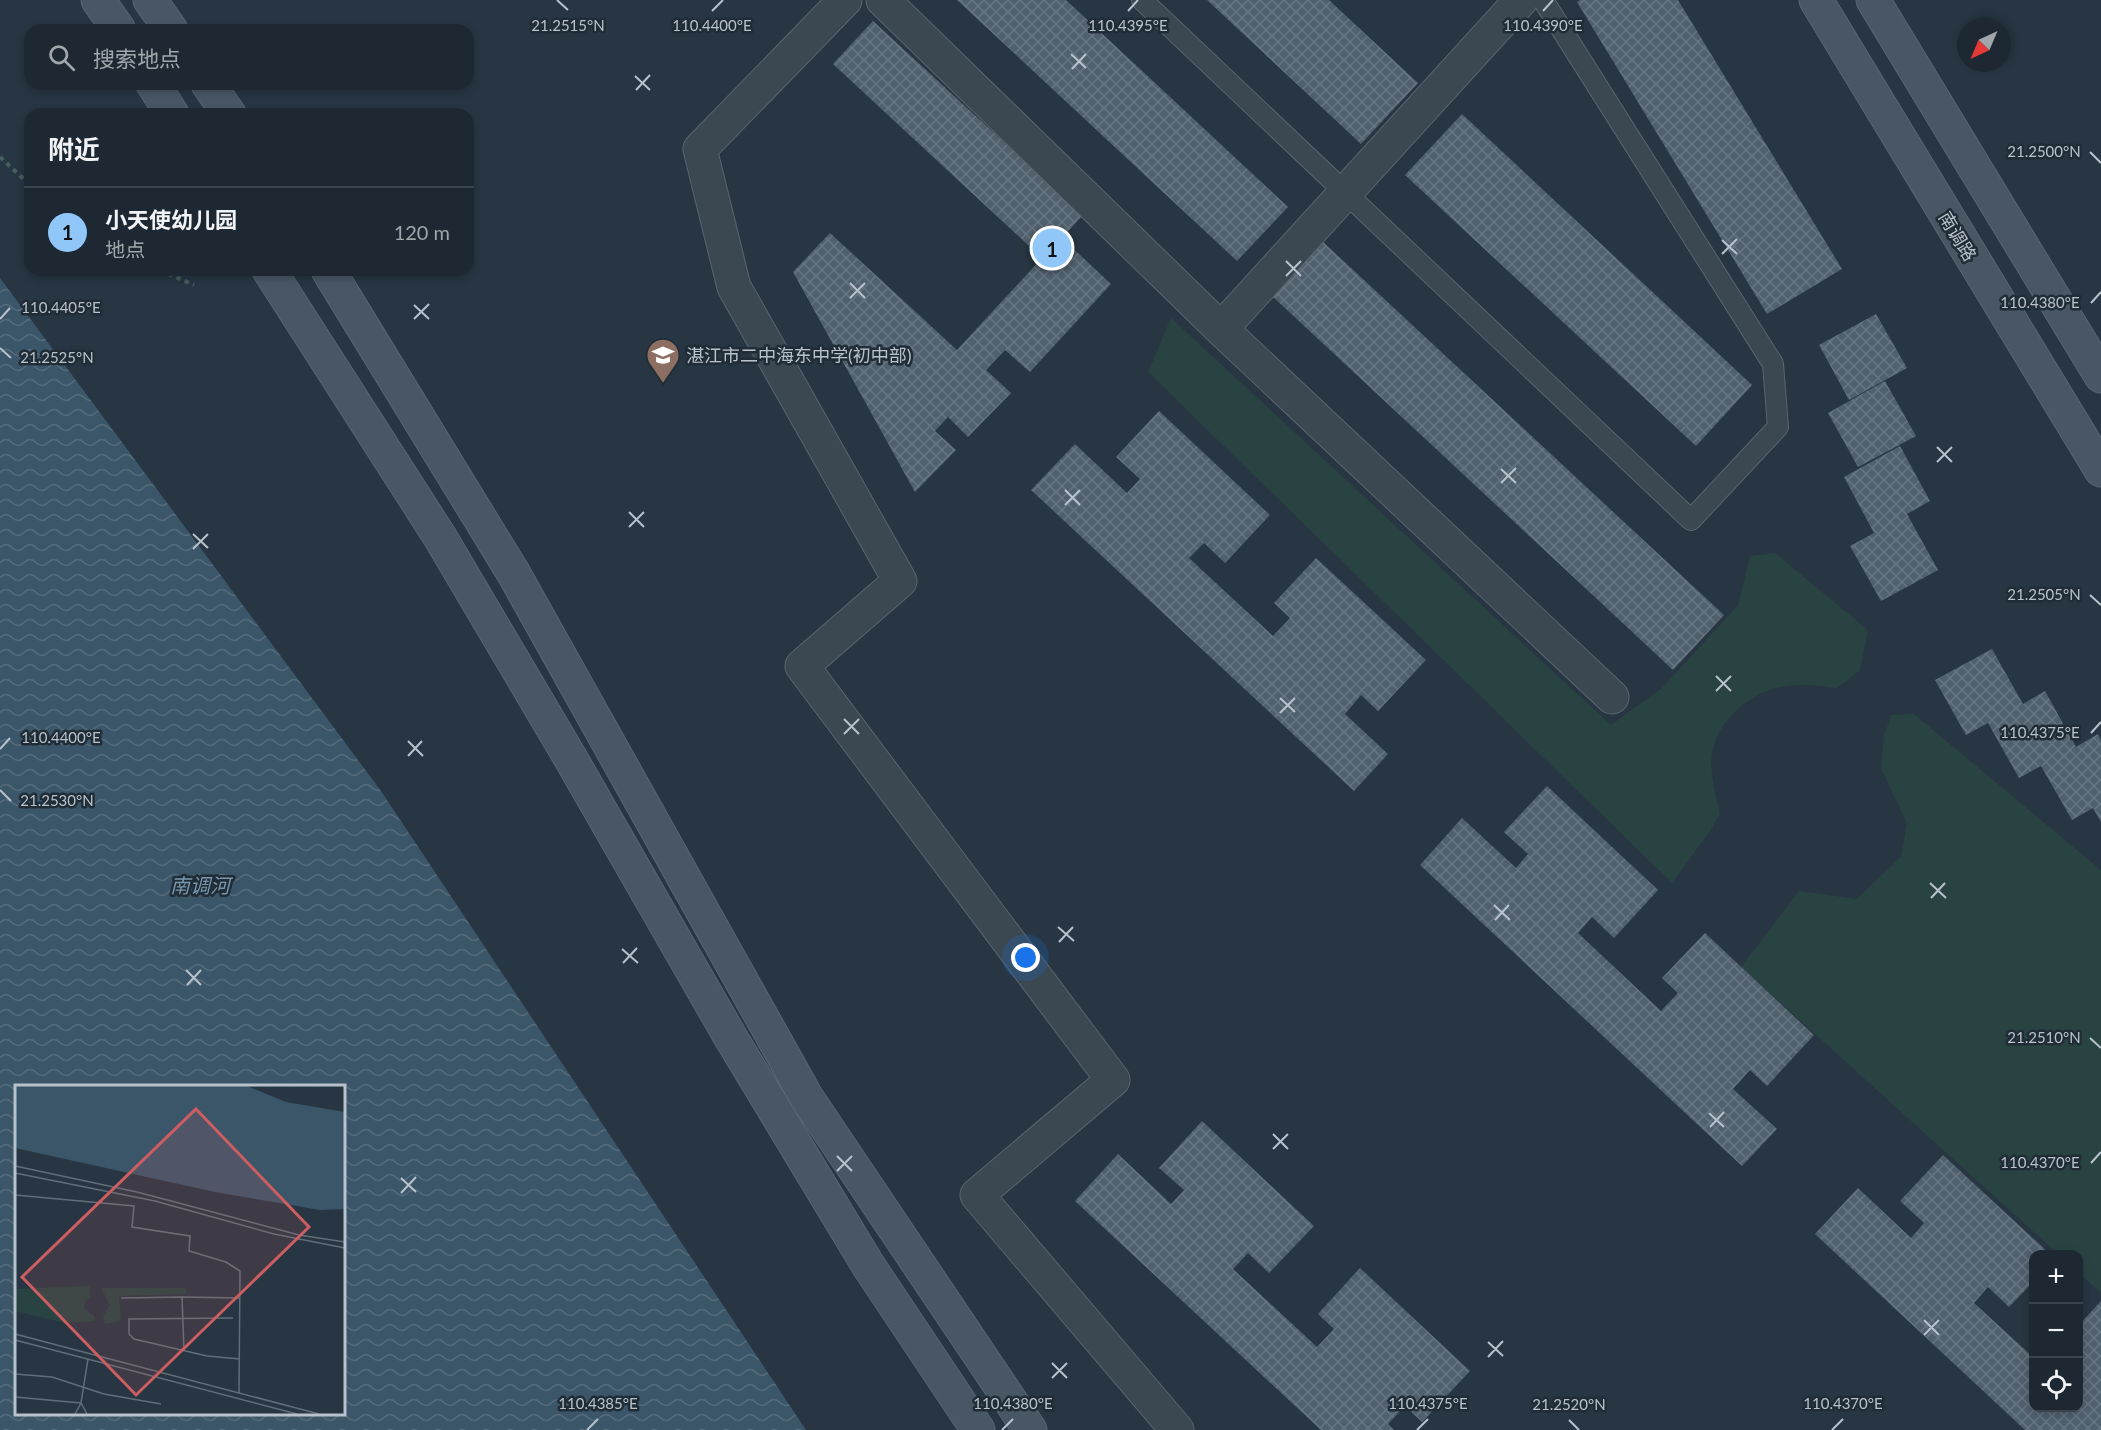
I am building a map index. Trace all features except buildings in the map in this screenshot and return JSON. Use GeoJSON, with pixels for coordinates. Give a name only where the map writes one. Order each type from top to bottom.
{"type":"FeatureCollection","features":[{"type":"Feature","properties":{"kind":"street"},"geometry":{"type":"LineString","coordinates":[[98,0],[115,24]]}},
{"type":"Feature","properties":{"kind":"street"},"geometry":{"type":"LineString","coordinates":[[150,0],[167,24]]}},
{"type":"Feature","properties":{"kind":"street"},"geometry":{"type":"LineString","coordinates":[[845,0],[700,149],[734,287],[900,581],[802,666],[1113,1080],[977,1195],[1177,1430]]}},
{"type":"Feature","properties":{"kind":"street"},"geometry":{"type":"LineString","coordinates":[[883,0],[1221,329],[1612,697]]}},
{"type":"Feature","properties":{"kind":"street"},"geometry":{"type":"LineString","coordinates":[[1221,329],[1521,0]]}},
{"type":"Feature","properties":{"kind":"street","name":"南调路"},"geometry":{"type":"LineString","coordinates":[[1816,0],[2101,470]]}},
{"type":"Feature","properties":{"kind":"street"},"geometry":{"type":"LineString","coordinates":[[1873,0],[2101,376]]}},
{"type":"Feature","properties":{"kind":"street"},"geometry":{"type":"LineString","coordinates":[[157,90],[168,108]]}},
{"type":"Feature","properties":{"kind":"street"},"geometry":{"type":"LineString","coordinates":[[212,90],[225,108]]}},
{"type":"Feature","properties":{"kind":"street"},"geometry":{"type":"LineString","coordinates":[[274,276],[440,537],[731,1038],[868,1266],[978,1430]]}},
{"type":"Feature","properties":{"kind":"street"},"geometry":{"type":"LineString","coordinates":[[332,276],[514,574],[807,1098],[1030,1430]]}},
{"type":"Feature","properties":{"kind":"lane"},"geometry":{"type":"LineString","coordinates":[[1142,0],[1691,520],[1779,427],[1773,364],[1543,0]]}},
{"type":"Feature","properties":{"kind":"path"},"geometry":{"type":"LineString","coordinates":[[0,157],[24,179]]}},
{"type":"Feature","properties":{"kind":"path"},"geometry":{"type":"LineString","coordinates":[[174,276],[194,285]]}},
{"type":"Feature","properties":{"kind":"green space"},"geometry":{"type":"Polygon","coordinates":[[[1171,318],[1611,725],[1662,688],[1738,605],[1750,556],[1775,553],[1868,630],[1860,670],[1837,688],[1796,685],[1770,690],[1748,701],[1722,727],[1713,749],[1711,764],[1720,814],[1672,883],[1148,372],[1171,318]]]}},
{"type":"Feature","properties":{"kind":"green space"},"geometry":{"type":"Polygon","coordinates":[[[1914,714],[2101,870],[2101,1293],[2083,1277],[2083,1250],[2054,1250],[1741,967],[1799,891],[1857,899],[1901,856],[1907,823],[1881,769],[1884,735],[1892,715],[1914,714]]]}},
{"type":"Feature","properties":{"kind":"water","name":"南调河"},"geometry":{"type":"Polygon","coordinates":[[[0,278],[381,791],[806,1430],[0,1430],[0,278]]]}},
{"type":"Feature","properties":{"kind":"place","name":"小天使幼儿园"},"geometry":{"type":"Point","coordinates":[1052,248]}},
{"type":"Feature","properties":{"kind":"place","name":"湛江市二中海东中学(初中部)"},"geometry":{"type":"Point","coordinates":[663,384]}}]}
